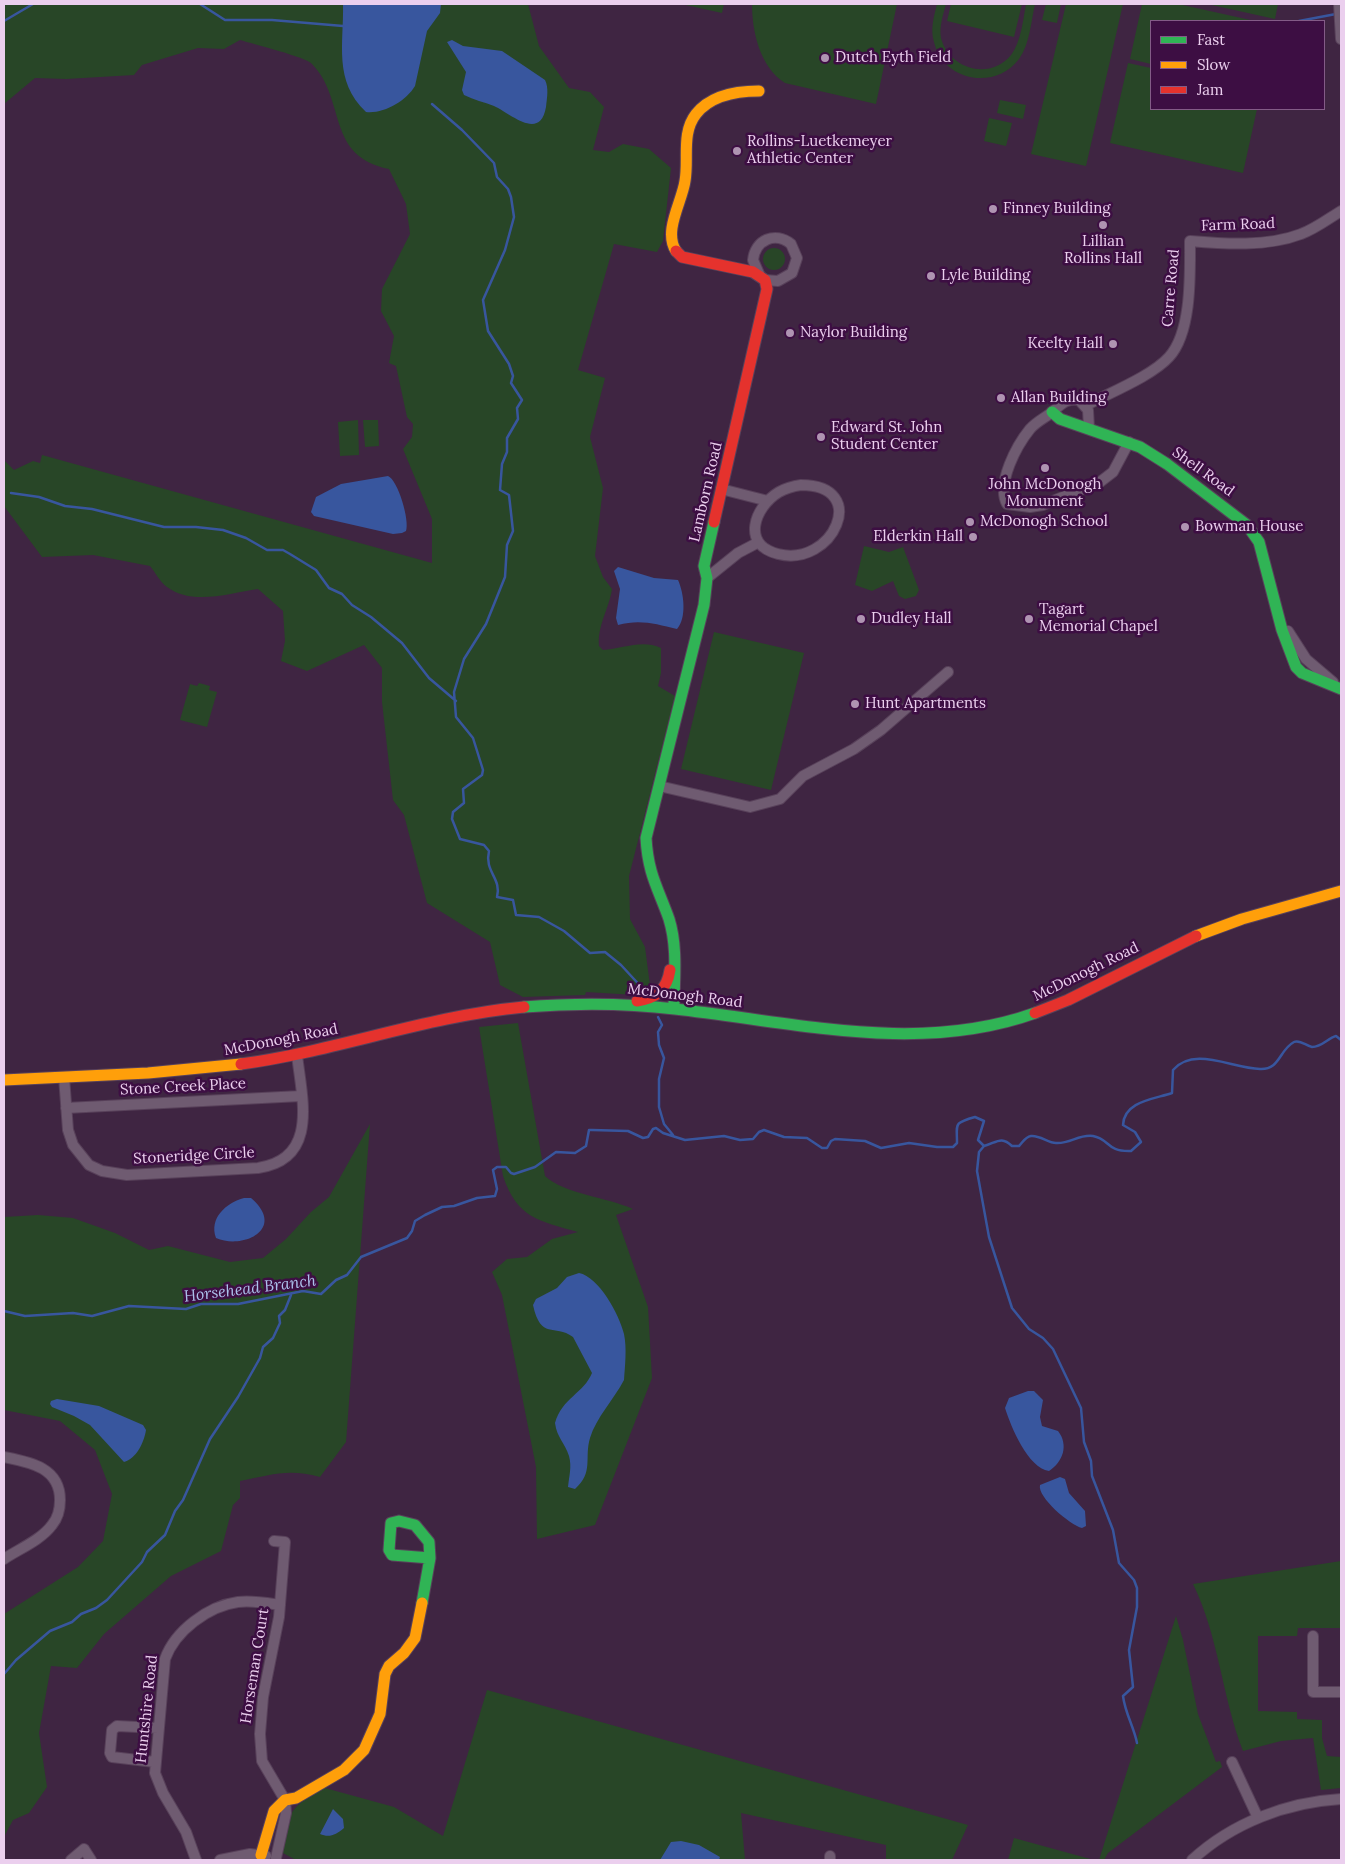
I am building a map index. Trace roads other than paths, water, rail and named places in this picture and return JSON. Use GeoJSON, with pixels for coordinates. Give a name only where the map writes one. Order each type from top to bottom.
{"type":"FeatureCollection","features":[{"type":"Feature","properties":{"kind":"street"},"geometry":{"type":"LineString","coordinates":[[1339,4],[1341,39]]}},
{"type":"Feature","properties":{"kind":"street"},"geometry":{"type":"LineString","coordinates":[[758,91],[720,96],[704,106],[696,114],[688,129],[685,180],[672,239],[674,249],[682,257],[753,272],[762,278],[778,281],[792,273],[797,258],[791,244],[777,237],[767,239],[758,245],[754,260],[762,278]]}},
{"type":"Feature","properties":{"kind":"street","name":"Farm Road"},"geometry":{"type":"LineString","coordinates":[[1190,241],[1222,243],[1282,239],[1300,235],[1340,210]]}},
{"type":"Feature","properties":{"kind":"street","name":"Carre Road"},"geometry":{"type":"LineString","coordinates":[[1085,406],[1156,368],[1169,358],[1184,332],[1190,241]]}},
{"type":"Feature","properties":{"kind":"street","name":"Lamborn Road"},"geometry":{"type":"LineString","coordinates":[[674,1008],[676,961],[672,932],[652,880],[646,857],[646,838],[704,606],[706,578],[704,566],[766,293],[762,278]]}},
{"type":"Feature","properties":{"kind":"street"},"geometry":{"type":"LineString","coordinates":[[1089,428],[1088,410],[1079,400],[1065,401],[1041,418],[1022,441],[1003,482],[1003,492],[1007,504],[1030,507],[1043,505],[1100,482],[1113,472],[1129,442]]}},
{"type":"Feature","properties":{"kind":"street","name":"Shell Road"},"geometry":{"type":"LineString","coordinates":[[1052,412],[1060,419],[1129,442],[1167,464],[1247,525],[1259,542],[1278,612],[1296,666],[1302,673],[1341,689]]}},
{"type":"Feature","properties":{"kind":"street"},"geometry":{"type":"LineString","coordinates":[[813,485],[827,490],[834,496],[839,506],[840,517],[836,528],[828,540],[813,551],[798,555],[780,555],[766,550],[757,543],[754,537],[756,525],[768,500],[790,487],[813,485]]}},
{"type":"Feature","properties":{"kind":"street"},"geometry":{"type":"LineString","coordinates":[[721,490],[768,500]]}},
{"type":"Feature","properties":{"kind":"street"},"geometry":{"type":"LineString","coordinates":[[706,578],[738,553],[757,543]]}},
{"type":"Feature","properties":{"kind":"street"},"geometry":{"type":"LineString","coordinates":[[659,786],[750,806],[780,799],[802,776],[854,749],[881,730],[948,672]]}},
{"type":"Feature","properties":{"kind":"street","name":"McDonogh Road"},"geometry":{"type":"LineString","coordinates":[[4,1080],[208,1068],[296,1055],[410,1026],[473,1014],[534,1007],[623,1004],[674,1008],[864,1033],[930,1032],[992,1025],[1048,1008],[1200,934],[1260,914],[1341,891]]}},
{"type":"Feature","properties":{"kind":"street"},"geometry":{"type":"LineString","coordinates":[[623,1004],[652,998],[665,989],[670,973],[672,932]]}},
{"type":"Feature","properties":{"kind":"street","name":"Stoneridge Circle"},"geometry":{"type":"LineString","coordinates":[[64,1077],[68,1130],[73,1145],[89,1165],[102,1172],[127,1175],[258,1168],[282,1161],[291,1154],[297,1144],[303,1122],[302,1096],[296,1055]]}},
{"type":"Feature","properties":{"kind":"street"},"geometry":{"type":"LineString","coordinates":[[4,1090],[43,1078]]}},
{"type":"Feature","properties":{"kind":"street","name":"Stone Creek Place"},"geometry":{"type":"LineString","coordinates":[[66,1108],[302,1096]]}},
{"type":"Feature","properties":{"kind":"street"},"geometry":{"type":"LineString","coordinates":[[4,1458],[31,1463],[48,1472],[58,1486],[60,1503],[59,1511],[52,1526],[4,1559]]}},
{"type":"Feature","properties":{"kind":"street","name":"Horseman Court"},"geometry":{"type":"LineString","coordinates":[[274,1541],[285,1542],[277,1633],[263,1697],[260,1744],[262,1761],[285,1800]]}},
{"type":"Feature","properties":{"kind":"street"},"geometry":{"type":"LineString","coordinates":[[261,1855],[274,1811],[285,1800],[296,1798],[344,1770],[364,1750],[380,1714],[385,1674],[415,1638],[430,1558]]}},
{"type":"Feature","properties":{"kind":"street","name":"Huntshire Road"},"geometry":{"type":"LineString","coordinates":[[196,1860],[180,1820],[158,1783],[155,1762],[165,1659],[172,1644],[182,1631],[217,1608],[249,1602],[280,1604]]}},
{"type":"Feature","properties":{"kind":"street"},"geometry":{"type":"LineString","coordinates":[[1313,1636],[1313,1692],[1341,1692]]}},
{"type":"Feature","properties":{"kind":"street"},"geometry":{"type":"LineString","coordinates":[[155,1762],[112,1757],[110,1753],[112,1730],[117,1726],[158,1728]]}},
{"type":"Feature","properties":{"kind":"street"},"geometry":{"type":"LineString","coordinates":[[1232,1762],[1258,1818]]}},
{"type":"Feature","properties":{"kind":"street"},"geometry":{"type":"LineString","coordinates":[[1192,1860],[1216,1841],[1258,1818],[1294,1806],[1341,1799]]}},
{"type":"Feature","properties":{"kind":"street"},"geometry":{"type":"LineString","coordinates":[[220,1860],[238,1855],[261,1855],[279,1859],[286,1813],[285,1800]]}},
{"type":"Feature","properties":{"kind":"street"},"geometry":{"type":"LineString","coordinates":[[71,1860],[84,1849],[90,1860]]}},
{"type":"Feature","properties":{"kind":"water"},"geometry":{"type":"Polygon","coordinates":[[[343,4],[441,4],[440,13],[427,31],[415,86],[406,97],[387,109],[366,112],[349,88],[342,61],[343,4]]]}},
{"type":"Feature","properties":{"kind":"water"},"geometry":{"type":"Polygon","coordinates":[[[452,40],[463,46],[502,51],[545,80],[547,86],[546,107],[543,117],[538,123],[531,124],[516,119],[494,106],[464,95],[462,90],[466,72],[447,42],[452,40]]]}},
{"type":"Feature","properties":{"kind":"water"},"geometry":{"type":"Polygon","coordinates":[[[388,476],[396,485],[405,510],[407,526],[406,531],[402,533],[393,534],[314,516],[311,512],[316,497],[341,484],[388,476]]]}},
{"type":"Feature","properties":{"kind":"water"},"geometry":{"type":"Polygon","coordinates":[[[618,567],[654,578],[678,580],[684,605],[682,619],[677,629],[641,622],[618,625],[616,618],[620,589],[614,571],[618,567]]]}},
{"type":"Feature","properties":{"kind":"water"},"geometry":{"type":"Polygon","coordinates":[[[251,1198],[261,1209],[265,1219],[263,1227],[257,1234],[248,1239],[227,1241],[216,1238],[215,1224],[221,1212],[237,1200],[251,1198]]]}},
{"type":"Feature","properties":{"kind":"water"},"geometry":{"type":"Polygon","coordinates":[[[579,1273],[594,1281],[613,1307],[624,1334],[626,1357],[624,1380],[593,1431],[588,1445],[587,1471],[581,1483],[575,1489],[568,1487],[570,1460],[557,1433],[555,1423],[563,1407],[584,1386],[592,1373],[573,1337],[544,1327],[536,1316],[533,1305],[536,1299],[557,1288],[567,1277],[579,1273]]]}},
{"type":"Feature","properties":{"kind":"water"},"geometry":{"type":"Polygon","coordinates":[[[1028,1391],[1034,1391],[1043,1400],[1040,1417],[1042,1426],[1058,1431],[1063,1442],[1064,1447],[1061,1458],[1049,1471],[1034,1463],[1027,1455],[1011,1425],[1005,1408],[1009,1398],[1028,1391]]]}},
{"type":"Feature","properties":{"kind":"water"},"geometry":{"type":"Polygon","coordinates":[[[57,1399],[99,1406],[143,1425],[146,1430],[139,1450],[132,1458],[124,1462],[90,1425],[52,1407],[51,1401],[57,1399]]]}},
{"type":"Feature","properties":{"kind":"water"},"geometry":{"type":"Polygon","coordinates":[[[1060,1477],[1065,1479],[1069,1493],[1085,1511],[1086,1526],[1082,1528],[1070,1522],[1055,1510],[1040,1490],[1040,1485],[1060,1477]]]}},
{"type":"Feature","properties":{"kind":"water"},"geometry":{"type":"Polygon","coordinates":[[[333,1809],[343,1819],[344,1828],[332,1835],[320,1834],[333,1809]]]}},
{"type":"Feature","properties":{"kind":"water"},"geometry":{"type":"Polygon","coordinates":[[[681,1841],[699,1845],[720,1857],[719,1860],[660,1860],[671,1842],[681,1841]]]}},
{"type":"Feature","properties":{"kind":"waterway"},"geometry":{"type":"LineString","coordinates":[[4,21],[33,4]]}},
{"type":"Feature","properties":{"kind":"waterway"},"geometry":{"type":"LineString","coordinates":[[200,4],[225,20],[272,20],[343,26]]}},
{"type":"Feature","properties":{"kind":"waterway"},"geometry":{"type":"LineString","coordinates":[[1304,20],[1336,14]]}},
{"type":"Feature","properties":{"kind":"waterway"},"geometry":{"type":"LineString","coordinates":[[432,104],[462,130],[494,163],[497,177],[508,189],[511,197],[514,217],[505,250],[483,300],[488,331],[509,364],[513,376],[511,383],[522,400],[517,408],[518,419],[507,438],[507,452],[502,464],[500,490],[509,495],[513,531],[507,545],[505,577],[486,624],[464,659],[454,692],[456,717],[473,738],[483,770],[482,775],[463,789],[464,803],[453,812],[452,819],[460,839],[484,845],[489,851],[489,864],[497,885],[497,897],[513,900],[516,915],[539,917],[564,931],[590,953],[605,952],[621,965],[645,991]]}},
{"type":"Feature","properties":{"kind":"waterway"},"geometry":{"type":"LineString","coordinates":[[11,493],[39,497],[65,506],[92,509],[164,527],[196,527],[223,530],[246,538],[267,550],[283,550],[316,570],[329,588],[342,594],[352,605],[371,617],[402,643],[429,678],[456,701]]}},
{"type":"Feature","properties":{"kind":"waterway"},"geometry":{"type":"LineString","coordinates":[[658,1017],[662,1025],[658,1032],[659,1045],[664,1058],[659,1079],[659,1107],[664,1124],[673,1135]]}},
{"type":"Feature","properties":{"kind":"waterway","name":"Horsehead Branch"},"geometry":{"type":"LineString","coordinates":[[4,1311],[25,1316],[73,1313],[92,1316],[129,1306],[186,1309],[201,1304],[238,1304],[303,1291],[321,1294],[336,1280],[347,1275],[361,1257],[407,1238],[412,1231],[415,1221],[425,1215],[442,1207],[454,1206],[477,1198],[495,1196],[497,1189],[493,1170],[497,1167],[506,1167],[514,1174],[535,1167],[556,1152],[575,1153],[586,1146],[589,1130],[628,1131],[643,1138],[648,1137],[653,1129],[656,1128],[663,1133],[685,1140],[724,1136],[740,1140],[753,1139],[759,1132],[764,1130],[784,1137],[807,1138],[822,1148],[827,1148],[831,1141],[835,1139],[865,1141],[881,1148],[909,1143],[953,1147],[957,1143],[958,1125],[975,1117],[984,1121],[978,1140],[984,1146],[1001,1140],[1012,1146],[1019,1146],[1031,1136],[1056,1143],[1093,1136],[1103,1140],[1117,1150],[1131,1151],[1141,1142],[1135,1132],[1123,1125],[1125,1117],[1134,1106],[1149,1099],[1172,1093],[1173,1070],[1182,1063],[1202,1059],[1249,1068],[1267,1068],[1276,1063],[1289,1045],[1294,1042],[1298,1041],[1312,1047],[1319,1046],[1336,1036],[1341,1040]]}},
{"type":"Feature","properties":{"kind":"waterway"},"geometry":{"type":"LineString","coordinates":[[984,1146],[979,1152],[977,1171],[989,1237],[1012,1308],[1029,1329],[1043,1338],[1053,1349],[1081,1408],[1084,1442],[1091,1461],[1092,1476],[1113,1530],[1119,1563],[1134,1580],[1137,1588],[1137,1607],[1129,1650],[1133,1687],[1123,1696],[1137,1743]]}},
{"type":"Feature","properties":{"kind":"waterway"},"geometry":{"type":"LineString","coordinates":[[4,1674],[16,1660],[50,1631],[72,1622],[81,1614],[96,1608],[107,1600],[142,1562],[147,1552],[165,1535],[210,1439],[238,1397],[260,1358],[263,1347],[273,1338],[280,1323],[279,1316],[285,1310],[291,1295]]}},
{"type":"Feature","properties":{"kind":"place","name":"Dutch Eyth Field"},"geometry":{"type":"Point","coordinates":[825,58]}},
{"type":"Feature","properties":{"kind":"place","name":"Rollins-Luetkemeyer Athletic Center"},"geometry":{"type":"Point","coordinates":[737,151]}},
{"type":"Feature","properties":{"kind":"place","name":"Finney Building"},"geometry":{"type":"Point","coordinates":[993,209]}},
{"type":"Feature","properties":{"kind":"place","name":"Lillian Rollins Hall"},"geometry":{"type":"Point","coordinates":[1103,225]}},
{"type":"Feature","properties":{"kind":"place","name":"Lyle Building"},"geometry":{"type":"Point","coordinates":[931,276]}},
{"type":"Feature","properties":{"kind":"place","name":"Naylor Building"},"geometry":{"type":"Point","coordinates":[790,333]}},
{"type":"Feature","properties":{"kind":"place","name":"Keelty Hall"},"geometry":{"type":"Point","coordinates":[1113,344]}},
{"type":"Feature","properties":{"kind":"place","name":"Allan Building"},"geometry":{"type":"Point","coordinates":[1001,398]}},
{"type":"Feature","properties":{"kind":"place","name":"Edward St. John Student Center"},"geometry":{"type":"Point","coordinates":[821,437]}},
{"type":"Feature","properties":{"kind":"place","name":"John McDonogh Monument"},"geometry":{"type":"Point","coordinates":[1045,468]}},
{"type":"Feature","properties":{"kind":"place","name":"McDonogh School"},"geometry":{"type":"Point","coordinates":[970,522]}},
{"type":"Feature","properties":{"kind":"place","name":"Bowman House"},"geometry":{"type":"Point","coordinates":[1185,527]}},
{"type":"Feature","properties":{"kind":"place","name":"Elderkin Hall"},"geometry":{"type":"Point","coordinates":[973,537]}},
{"type":"Feature","properties":{"kind":"place","name":"Dudley Hall"},"geometry":{"type":"Point","coordinates":[861,619]}},
{"type":"Feature","properties":{"kind":"place","name":"Tagart Memorial Chapel"},"geometry":{"type":"Point","coordinates":[1029,619]}},
{"type":"Feature","properties":{"kind":"place","name":"Hunt Apartments"},"geometry":{"type":"Point","coordinates":[855,704]}}]}
